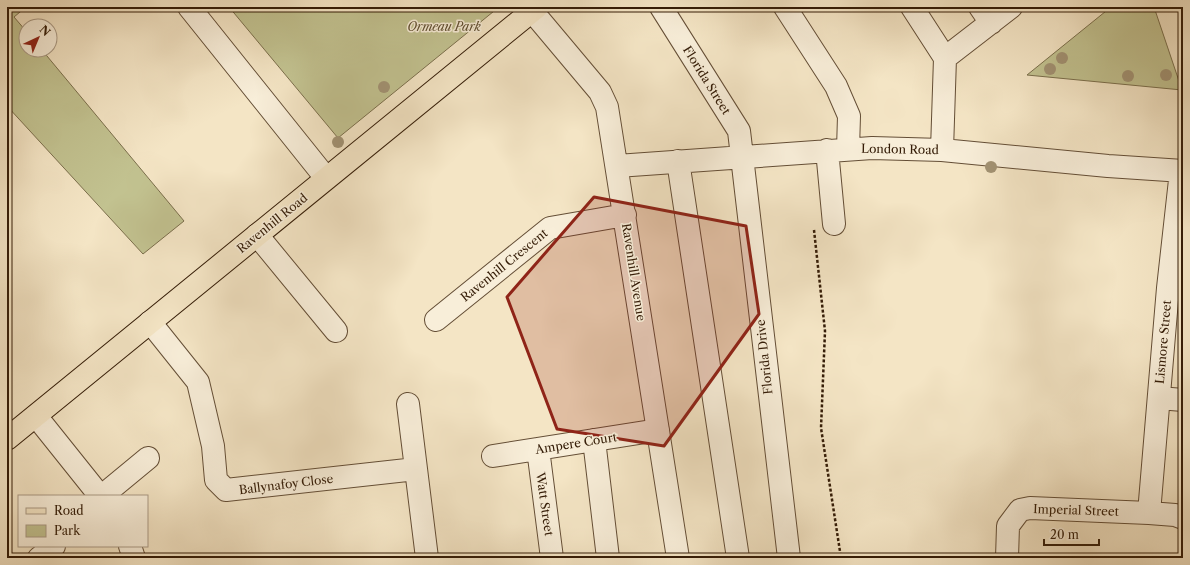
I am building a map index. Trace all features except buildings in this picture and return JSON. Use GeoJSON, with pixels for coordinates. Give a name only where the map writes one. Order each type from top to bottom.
{"type":"FeatureCollection","features":[{"type":"Feature","properties":{"kind":"main road","name":"Ravenhill Road"},"geometry":{"type":"LineString","coordinates":[[7,440],[326,178],[535,9]]}},
{"type":"Feature","properties":{"kind":"street"},"geometry":{"type":"LineString","coordinates":[[189,7],[326,178]]}},
{"type":"Feature","properties":{"kind":"street","name":"Florida Street"},"geometry":{"type":"LineString","coordinates":[[661,7],[739,131],[743,156]]}},
{"type":"Feature","properties":{"kind":"street"},"geometry":{"type":"LineString","coordinates":[[785,7],[836,86],[849,116],[838,150],[834,224]]}},
{"type":"Feature","properties":{"kind":"street"},"geometry":{"type":"LineString","coordinates":[[912,7],[945,58],[942,150]]}},
{"type":"Feature","properties":{"kind":"street"},"geometry":{"type":"LineString","coordinates":[[945,58],[986,15],[1012,7]]}},
{"type":"Feature","properties":{"kind":"street","name":"Ravenhill Avenue"},"geometry":{"type":"LineString","coordinates":[[535,9],[600,92],[607,107],[678,558]]}},
{"type":"Feature","properties":{"kind":"street","name":"London Road"},"geometry":{"type":"LineString","coordinates":[[617,166],[838,150],[942,150],[1108,166],[1182,171]]}},
{"type":"Feature","properties":{"kind":"street","name":"Florida Drive"},"geometry":{"type":"LineString","coordinates":[[743,156],[765,366],[788,558]]}},
{"type":"Feature","properties":{"kind":"street"},"geometry":{"type":"LineString","coordinates":[[678,161],[738,558]]}},
{"type":"Feature","properties":{"kind":"street","name":"Lismore Street"},"geometry":{"type":"LineString","coordinates":[[1149,513],[1159,398],[1175,289],[1182,171]]}},
{"type":"Feature","properties":{"kind":"street","name":"Ravenhill Crescent"},"geometry":{"type":"LineString","coordinates":[[436,320],[550,228],[625,215]]}},
{"type":"Feature","properties":{"kind":"street"},"geometry":{"type":"LineString","coordinates":[[257,235],[336,331]]}},
{"type":"Feature","properties":{"kind":"street","name":"Ballynafoy Close"},"geometry":{"type":"LineString","coordinates":[[150,322],[198,382],[213,446],[216,480],[226,490],[416,469]]}},
{"type":"Feature","properties":{"kind":"street"},"geometry":{"type":"LineString","coordinates":[[1159,398],[1183,400]]}},
{"type":"Feature","properties":{"kind":"street"},"geometry":{"type":"LineString","coordinates":[[408,404],[427,558]]}},
{"type":"Feature","properties":{"kind":"street"},"geometry":{"type":"LineString","coordinates":[[36,416],[100,495]]}},
{"type":"Feature","properties":{"kind":"street","name":"Ampere Court"},"geometry":{"type":"LineString","coordinates":[[493,456],[658,430]]}},
{"type":"Feature","properties":{"kind":"street"},"geometry":{"type":"LineString","coordinates":[[594,440],[608,558]]}},
{"type":"Feature","properties":{"kind":"street","name":"Watt Street"},"geometry":{"type":"LineString","coordinates":[[538,449],[552,558]]}},
{"type":"Feature","properties":{"kind":"street"},"geometry":{"type":"LineString","coordinates":[[102,495],[148,458]]}},
{"type":"Feature","properties":{"kind":"street","name":"Imperial Street"},"geometry":{"type":"LineString","coordinates":[[1007,558],[1008,526],[1020,510],[1030,508],[1149,513],[1175,515],[1183,518]]}},
{"type":"Feature","properties":{"kind":"street"},"geometry":{"type":"LineString","coordinates":[[39,558],[53,547]]}},
{"type":"Feature","properties":{"kind":"street"},"geometry":{"type":"LineString","coordinates":[[130,547],[134,558]]}},
{"type":"Feature","properties":{"kind":"path"},"geometry":{"type":"LineString","coordinates":[[813,228],[825,331],[821,428],[841,558]]}},
{"type":"Feature","properties":{"kind":"highlighted area"},"geometry":{"type":"Polygon","coordinates":[[[594,197],[746,226],[759,314],[664,446],[557,429],[507,297],[594,197]]]}},
{"type":"Feature","properties":{"kind":"green space"},"geometry":{"type":"Polygon","coordinates":[[[7,7],[26,7],[14,17],[18,22],[18,58],[49,58],[184,221],[143,254],[7,106],[7,7]]]}},
{"type":"Feature","properties":{"kind":"green space","name":"Ormeau Park"},"geometry":{"type":"Polygon","coordinates":[[[229,7],[499,7],[338,138],[229,7]]]}},
{"type":"Feature","properties":{"kind":"green space"},"geometry":{"type":"Polygon","coordinates":[[[1111,7],[1154,7],[1182,90],[1027,75],[1111,7]]]}}]}
